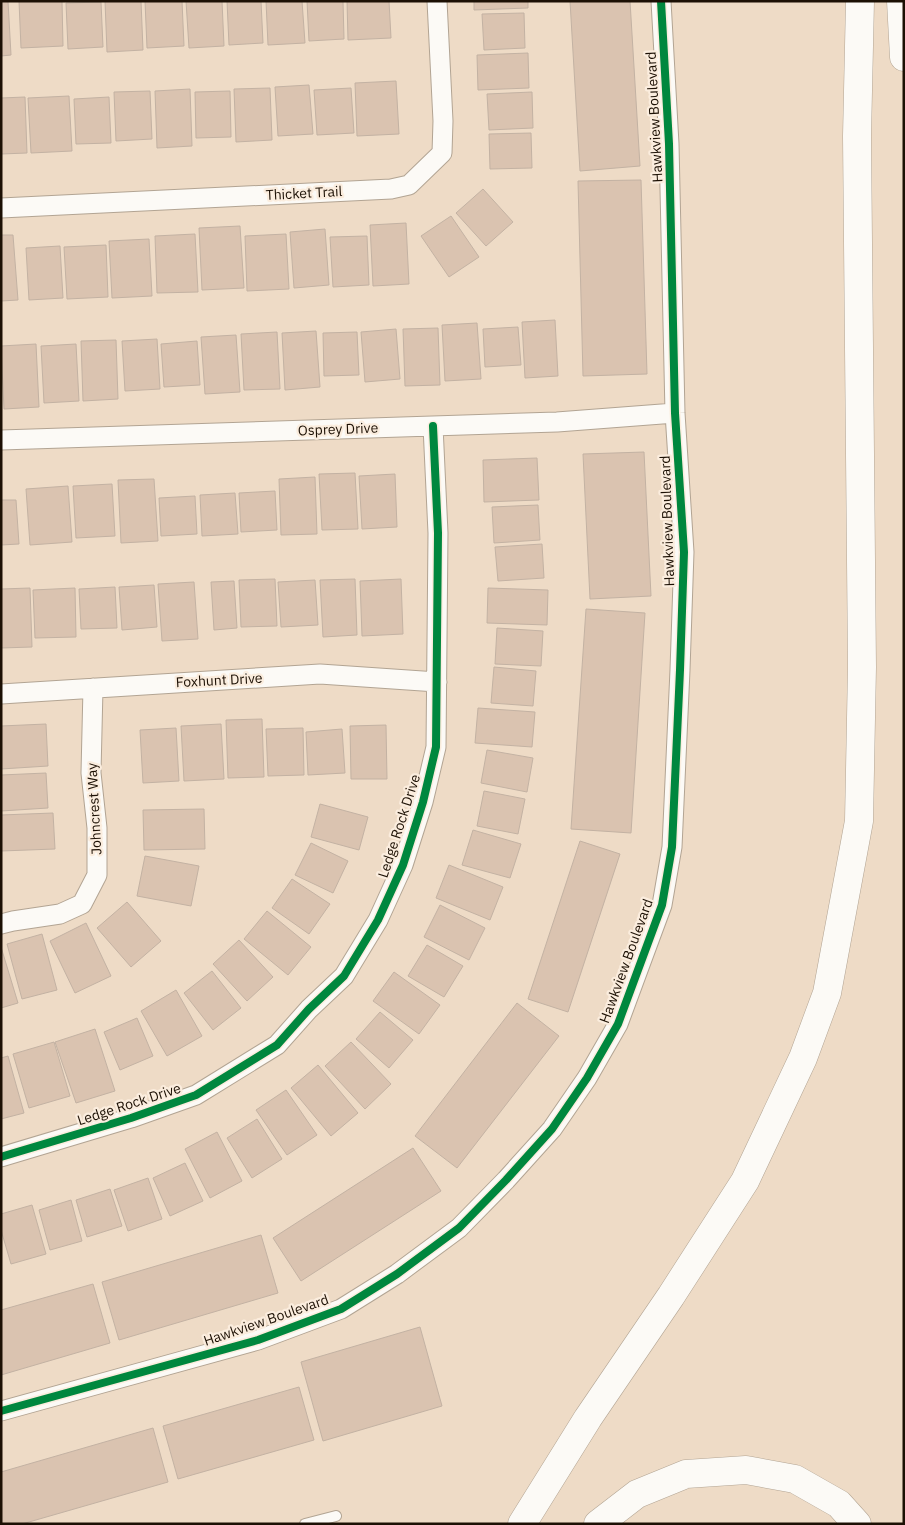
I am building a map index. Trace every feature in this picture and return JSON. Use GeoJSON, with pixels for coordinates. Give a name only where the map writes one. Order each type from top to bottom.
{"type":"FeatureCollection","features":[{"type":"Feature","properties":{"kind":"highway"},"geometry":{"type":"LineString","coordinates":[[522,1524],[588,1418],[671,1296],[745,1181],[803,1058],[827,992],[859,821],[862,667],[857,136],[860,1]]}},
{"type":"Feature","properties":{"kind":"highway"},"geometry":{"type":"LineString","coordinates":[[901,1],[904,57]]}},
{"type":"Feature","properties":{"kind":"highway"},"geometry":{"type":"LineString","coordinates":[[598,1524],[637,1494],[686,1474],[746,1470],[795,1480],[839,1504],[858,1524]]}},
{"type":"Feature","properties":{"kind":"street","name":"Thicket Trail"},"geometry":{"type":"LineString","coordinates":[[1,208],[391,189],[409,185],[442,153],[443,121],[437,1]]}},
{"type":"Feature","properties":{"kind":"street","name":"Hawkview Boulevard"},"geometry":{"type":"LineString","coordinates":[[1,1411],[258,1340],[341,1308],[397,1274],[459,1228],[552,1129],[587,1078],[618,1024],[662,905],[672,847],[684,552],[675,413],[669,144],[661,1]]}},
{"type":"Feature","properties":{"kind":"street","name":"Osprey Drive"},"geometry":{"type":"LineString","coordinates":[[1,440],[557,422],[675,413]]}},
{"type":"Feature","properties":{"kind":"street","name":"Ledge Rock Drive"},"geometry":{"type":"LineString","coordinates":[[1,1156],[131,1118],[196,1095],[277,1045],[309,1009],[344,976],[378,920],[403,865],[423,802],[436,747],[438,533],[433,426]]}},
{"type":"Feature","properties":{"kind":"street","name":"Foxhunt Drive"},"geometry":{"type":"LineString","coordinates":[[1,694],[320,674],[437,682]]}},
{"type":"Feature","properties":{"kind":"street","name":"Johncrest Way"},"geometry":{"type":"LineString","coordinates":[[1,924],[12,920],[60,914],[82,904],[97,875],[97,828],[91,773],[93,688]]}},
{"type":"Feature","properties":{"kind":"lane"},"geometry":{"type":"LineString","coordinates":[[305,1524],[336,1516]]}},
{"type":"Feature","properties":{"kind":"building"},"geometry":{"type":"Polygon","coordinates":[[[1,1],[8,1],[11,55],[1,56],[1,1]]]}},
{"type":"Feature","properties":{"kind":"building"},"geometry":{"type":"Polygon","coordinates":[[[19,1],[62,1],[63,46],[21,48],[19,1]]]}},
{"type":"Feature","properties":{"kind":"building"},"geometry":{"type":"Polygon","coordinates":[[[105,1],[141,1],[143,50],[107,52],[105,1]]]}},
{"type":"Feature","properties":{"kind":"building"},"geometry":{"type":"Polygon","coordinates":[[[145,1],[182,1],[184,46],[147,48],[145,1]]]}},
{"type":"Feature","properties":{"kind":"building"},"geometry":{"type":"Polygon","coordinates":[[[186,1],[222,1],[224,46],[189,48],[186,1]]]}},
{"type":"Feature","properties":{"kind":"building"},"geometry":{"type":"Polygon","coordinates":[[[227,1],[261,1],[263,43],[229,45],[227,1]]]}},
{"type":"Feature","properties":{"kind":"building"},"geometry":{"type":"Polygon","coordinates":[[[266,1],[302,1],[305,43],[268,45],[266,1]]]}},
{"type":"Feature","properties":{"kind":"building"},"geometry":{"type":"Polygon","coordinates":[[[307,1],[343,1],[344,39],[309,41],[307,1]]]}},
{"type":"Feature","properties":{"kind":"building"},"geometry":{"type":"Polygon","coordinates":[[[347,1],[389,1],[391,38],[348,40],[347,1]]]}},
{"type":"Feature","properties":{"kind":"building"},"geometry":{"type":"Polygon","coordinates":[[[474,1],[528,1],[528,8],[474,10],[474,1]]]}},
{"type":"Feature","properties":{"kind":"building"},"geometry":{"type":"Polygon","coordinates":[[[570,1],[630,1],[640,166],[580,171],[570,1]]]}},
{"type":"Feature","properties":{"kind":"building"},"geometry":{"type":"Polygon","coordinates":[[[101,2],[103,47],[68,49],[66,3],[101,2]]]}},
{"type":"Feature","properties":{"kind":"building"},"geometry":{"type":"Polygon","coordinates":[[[524,13],[525,48],[484,50],[482,14],[524,13]]]}},
{"type":"Feature","properties":{"kind":"building"},"geometry":{"type":"Polygon","coordinates":[[[528,53],[529,88],[478,90],[477,55],[528,53]]]}},
{"type":"Feature","properties":{"kind":"building"},"geometry":{"type":"Polygon","coordinates":[[[396,81],[399,134],[357,136],[355,83],[396,81]]]}},
{"type":"Feature","properties":{"kind":"building"},"geometry":{"type":"Polygon","coordinates":[[[309,85],[313,134],[278,136],[275,87],[309,85]]]}},
{"type":"Feature","properties":{"kind":"building"},"geometry":{"type":"Polygon","coordinates":[[[270,88],[272,140],[236,142],[234,89],[270,88]]]}},
{"type":"Feature","properties":{"kind":"building"},"geometry":{"type":"Polygon","coordinates":[[[351,88],[354,133],[317,135],[314,90],[351,88]]]}},
{"type":"Feature","properties":{"kind":"building"},"geometry":{"type":"Polygon","coordinates":[[[190,89],[192,146],[157,148],[155,91],[190,89]]]}},
{"type":"Feature","properties":{"kind":"building"},"geometry":{"type":"Polygon","coordinates":[[[150,91],[152,139],[116,141],[114,92],[150,91]]]}},
{"type":"Feature","properties":{"kind":"building"},"geometry":{"type":"Polygon","coordinates":[[[230,91],[231,137],[196,138],[195,92],[230,91]]]}},
{"type":"Feature","properties":{"kind":"building"},"geometry":{"type":"Polygon","coordinates":[[[532,92],[533,128],[489,130],[487,94],[532,92]]]}},
{"type":"Feature","properties":{"kind":"building"},"geometry":{"type":"Polygon","coordinates":[[[69,96],[72,151],[31,153],[28,98],[69,96]]]}},
{"type":"Feature","properties":{"kind":"building"},"geometry":{"type":"Polygon","coordinates":[[[25,97],[27,153],[1,154],[1,98],[25,97]]]}},
{"type":"Feature","properties":{"kind":"building"},"geometry":{"type":"Polygon","coordinates":[[[109,97],[111,143],[76,144],[74,99],[109,97]]]}},
{"type":"Feature","properties":{"kind":"building"},"geometry":{"type":"Polygon","coordinates":[[[531,133],[532,168],[490,169],[489,134],[531,133]]]}},
{"type":"Feature","properties":{"kind":"building"},"geometry":{"type":"Polygon","coordinates":[[[641,180],[647,374],[583,376],[578,181],[641,180]]]}},
{"type":"Feature","properties":{"kind":"building"},"geometry":{"type":"Polygon","coordinates":[[[483,189],[513,222],[486,246],[456,213],[483,189]]]}},
{"type":"Feature","properties":{"kind":"building"},"geometry":{"type":"Polygon","coordinates":[[[451,216],[479,257],[449,277],[421,236],[451,216]]]}},
{"type":"Feature","properties":{"kind":"building"},"geometry":{"type":"Polygon","coordinates":[[[406,223],[409,284],[373,286],[370,225],[406,223]]]}},
{"type":"Feature","properties":{"kind":"building"},"geometry":{"type":"Polygon","coordinates":[[[240,226],[244,288],[202,290],[199,228],[240,226]]]}},
{"type":"Feature","properties":{"kind":"building"},"geometry":{"type":"Polygon","coordinates":[[[325,229],[329,285],[294,288],[290,232],[325,229]]]}},
{"type":"Feature","properties":{"kind":"building"},"geometry":{"type":"Polygon","coordinates":[[[195,234],[198,292],[157,293],[155,236],[195,234]]]}},
{"type":"Feature","properties":{"kind":"building"},"geometry":{"type":"Polygon","coordinates":[[[286,234],[289,289],[247,291],[245,236],[286,234]]]}},
{"type":"Feature","properties":{"kind":"building"},"geometry":{"type":"Polygon","coordinates":[[[1,235],[13,235],[18,300],[1,301],[1,235]]]}},
{"type":"Feature","properties":{"kind":"building"},"geometry":{"type":"Polygon","coordinates":[[[367,236],[369,285],[333,287],[330,237],[367,236]]]}},
{"type":"Feature","properties":{"kind":"building"},"geometry":{"type":"Polygon","coordinates":[[[149,239],[152,296],[112,298],[109,241],[149,239]]]}},
{"type":"Feature","properties":{"kind":"building"},"geometry":{"type":"Polygon","coordinates":[[[106,245],[108,297],[67,299],[64,247],[106,245]]]}},
{"type":"Feature","properties":{"kind":"building"},"geometry":{"type":"Polygon","coordinates":[[[60,246],[63,298],[29,300],[26,248],[60,246]]]}},
{"type":"Feature","properties":{"kind":"building"},"geometry":{"type":"Polygon","coordinates":[[[555,320],[558,376],[525,378],[522,322],[555,320]]]}},
{"type":"Feature","properties":{"kind":"building"},"geometry":{"type":"Polygon","coordinates":[[[477,323],[481,379],[445,381],[442,325],[477,323]]]}},
{"type":"Feature","properties":{"kind":"building"},"geometry":{"type":"Polygon","coordinates":[[[518,327],[521,365],[485,367],[483,329],[518,327]]]}},
{"type":"Feature","properties":{"kind":"building"},"geometry":{"type":"Polygon","coordinates":[[[438,328],[440,385],[405,386],[403,329],[438,328]]]}},
{"type":"Feature","properties":{"kind":"building"},"geometry":{"type":"Polygon","coordinates":[[[396,329],[400,379],[365,382],[361,332],[396,329]]]}},
{"type":"Feature","properties":{"kind":"building"},"geometry":{"type":"Polygon","coordinates":[[[316,331],[320,387],[285,390],[282,333],[316,331]]]}},
{"type":"Feature","properties":{"kind":"building"},"geometry":{"type":"Polygon","coordinates":[[[277,332],[280,389],[244,390],[241,334],[277,332]]]}},
{"type":"Feature","properties":{"kind":"building"},"geometry":{"type":"Polygon","coordinates":[[[357,332],[359,375],[324,376],[323,333],[357,332]]]}},
{"type":"Feature","properties":{"kind":"building"},"geometry":{"type":"Polygon","coordinates":[[[236,335],[240,392],[205,394],[201,337],[236,335]]]}},
{"type":"Feature","properties":{"kind":"building"},"geometry":{"type":"Polygon","coordinates":[[[157,339],[160,389],[125,391],[122,341],[157,339]]]}},
{"type":"Feature","properties":{"kind":"building"},"geometry":{"type":"Polygon","coordinates":[[[116,340],[118,399],[83,401],[81,341],[116,340]]]}},
{"type":"Feature","properties":{"kind":"building"},"geometry":{"type":"Polygon","coordinates":[[[197,341],[200,385],[164,387],[161,344],[197,341]]]}},
{"type":"Feature","properties":{"kind":"building"},"geometry":{"type":"Polygon","coordinates":[[[36,344],[39,407],[4,409],[1,346],[36,344]]]}},
{"type":"Feature","properties":{"kind":"building"},"geometry":{"type":"Polygon","coordinates":[[[76,344],[79,401],[44,403],[41,346],[76,344]]]}},
{"type":"Feature","properties":{"kind":"building"},"geometry":{"type":"Polygon","coordinates":[[[644,452],[651,596],[590,599],[583,454],[644,452]]]}},
{"type":"Feature","properties":{"kind":"building"},"geometry":{"type":"Polygon","coordinates":[[[537,458],[539,500],[484,502],[483,460],[537,458]]]}},
{"type":"Feature","properties":{"kind":"building"},"geometry":{"type":"Polygon","coordinates":[[[355,473],[358,529],[322,530],[319,474],[355,473]]]}},
{"type":"Feature","properties":{"kind":"building"},"geometry":{"type":"Polygon","coordinates":[[[395,474],[397,527],[362,529],[359,476],[395,474]]]}},
{"type":"Feature","properties":{"kind":"building"},"geometry":{"type":"Polygon","coordinates":[[[315,477],[317,534],[281,535],[279,479],[315,477]]]}},
{"type":"Feature","properties":{"kind":"building"},"geometry":{"type":"Polygon","coordinates":[[[154,479],[158,541],[121,543],[118,480],[154,479]]]}},
{"type":"Feature","properties":{"kind":"building"},"geometry":{"type":"Polygon","coordinates":[[[112,484],[115,536],[76,538],[73,486],[112,484]]]}},
{"type":"Feature","properties":{"kind":"building"},"geometry":{"type":"Polygon","coordinates":[[[68,486],[72,542],[30,545],[26,489],[68,486]]]}},
{"type":"Feature","properties":{"kind":"building"},"geometry":{"type":"Polygon","coordinates":[[[275,491],[277,530],[241,532],[239,493],[275,491]]]}},
{"type":"Feature","properties":{"kind":"building"},"geometry":{"type":"Polygon","coordinates":[[[235,493],[238,534],[202,536],[200,495],[235,493]]]}},
{"type":"Feature","properties":{"kind":"building"},"geometry":{"type":"Polygon","coordinates":[[[195,496],[197,534],[161,536],[159,498],[195,496]]]}},
{"type":"Feature","properties":{"kind":"building"},"geometry":{"type":"Polygon","coordinates":[[[1,500],[16,500],[19,544],[1,545],[1,500]]]}},
{"type":"Feature","properties":{"kind":"building"},"geometry":{"type":"Polygon","coordinates":[[[538,505],[540,540],[494,543],[492,507],[538,505]]]}},
{"type":"Feature","properties":{"kind":"building"},"geometry":{"type":"Polygon","coordinates":[[[542,544],[544,578],[498,581],[495,547],[542,544]]]}},
{"type":"Feature","properties":{"kind":"building"},"geometry":{"type":"Polygon","coordinates":[[[275,579],[277,626],[241,627],[239,580],[275,579]]]}},
{"type":"Feature","properties":{"kind":"building"},"geometry":{"type":"Polygon","coordinates":[[[355,579],[357,635],[323,637],[320,580],[355,579]]]}},
{"type":"Feature","properties":{"kind":"building"},"geometry":{"type":"Polygon","coordinates":[[[401,579],[403,634],[362,636],[360,581],[401,579]]]}},
{"type":"Feature","properties":{"kind":"building"},"geometry":{"type":"Polygon","coordinates":[[[315,580],[318,625],[281,627],[278,582],[315,580]]]}},
{"type":"Feature","properties":{"kind":"building"},"geometry":{"type":"Polygon","coordinates":[[[234,581],[237,628],[214,630],[211,582],[234,581]]]}},
{"type":"Feature","properties":{"kind":"building"},"geometry":{"type":"Polygon","coordinates":[[[194,582],[198,639],[162,641],[158,584],[194,582]]]}},
{"type":"Feature","properties":{"kind":"building"},"geometry":{"type":"Polygon","coordinates":[[[154,585],[157,627],[122,630],[119,587],[154,585]]]}},
{"type":"Feature","properties":{"kind":"building"},"geometry":{"type":"Polygon","coordinates":[[[115,587],[117,628],[81,629],[79,589],[115,587]]]}},
{"type":"Feature","properties":{"kind":"building"},"geometry":{"type":"Polygon","coordinates":[[[30,588],[32,647],[1,648],[1,589],[30,588]]]}},
{"type":"Feature","properties":{"kind":"building"},"geometry":{"type":"Polygon","coordinates":[[[75,588],[76,637],[35,638],[33,590],[75,588]]]}},
{"type":"Feature","properties":{"kind":"building"},"geometry":{"type":"Polygon","coordinates":[[[488,588],[548,590],[547,625],[487,623],[488,588]]]}},
{"type":"Feature","properties":{"kind":"building"},"geometry":{"type":"Polygon","coordinates":[[[586,609],[645,613],[631,833],[571,829],[586,609]]]}},
{"type":"Feature","properties":{"kind":"building"},"geometry":{"type":"Polygon","coordinates":[[[497,628],[543,631],[541,666],[495,664],[497,628]]]}},
{"type":"Feature","properties":{"kind":"building"},"geometry":{"type":"Polygon","coordinates":[[[494,667],[536,671],[533,706],[491,703],[494,667]]]}},
{"type":"Feature","properties":{"kind":"building"},"geometry":{"type":"Polygon","coordinates":[[[478,708],[535,712],[532,747],[475,743],[478,708]]]}},
{"type":"Feature","properties":{"kind":"building"},"geometry":{"type":"Polygon","coordinates":[[[262,719],[264,777],[228,778],[226,720],[262,719]]]}},
{"type":"Feature","properties":{"kind":"building"},"geometry":{"type":"Polygon","coordinates":[[[46,724],[48,766],[1,769],[1,726],[46,724]]]}},
{"type":"Feature","properties":{"kind":"building"},"geometry":{"type":"Polygon","coordinates":[[[221,724],[224,779],[184,781],[181,726],[221,724]]]}},
{"type":"Feature","properties":{"kind":"building"},"geometry":{"type":"Polygon","coordinates":[[[386,725],[387,779],[351,779],[350,726],[386,725]]]}},
{"type":"Feature","properties":{"kind":"building"},"geometry":{"type":"Polygon","coordinates":[[[176,728],[179,781],[143,783],[140,730],[176,728]]]}},
{"type":"Feature","properties":{"kind":"building"},"geometry":{"type":"Polygon","coordinates":[[[303,728],[304,775],[268,776],[266,729],[303,728]]]}},
{"type":"Feature","properties":{"kind":"building"},"geometry":{"type":"Polygon","coordinates":[[[342,729],[345,773],[308,775],[306,732],[342,729]]]}},
{"type":"Feature","properties":{"kind":"building"},"geometry":{"type":"Polygon","coordinates":[[[487,750],[533,758],[527,792],[481,783],[487,750]]]}},
{"type":"Feature","properties":{"kind":"building"},"geometry":{"type":"Polygon","coordinates":[[[46,773],[48,808],[1,811],[1,775],[46,773]]]}},
{"type":"Feature","properties":{"kind":"building"},"geometry":{"type":"Polygon","coordinates":[[[484,791],[525,799],[518,834],[477,826],[484,791]]]}},
{"type":"Feature","properties":{"kind":"building"},"geometry":{"type":"Polygon","coordinates":[[[320,804],[368,817],[359,850],[311,837],[320,804]]]}},
{"type":"Feature","properties":{"kind":"building"},"geometry":{"type":"Polygon","coordinates":[[[204,809],[205,849],[144,850],[143,810],[204,809]]]}},
{"type":"Feature","properties":{"kind":"building"},"geometry":{"type":"Polygon","coordinates":[[[53,813],[55,849],[1,851],[1,815],[53,813]]]}},
{"type":"Feature","properties":{"kind":"building"},"geometry":{"type":"Polygon","coordinates":[[[473,830],[521,844],[510,878],[462,865],[473,830]]]}},
{"type":"Feature","properties":{"kind":"building"},"geometry":{"type":"Polygon","coordinates":[[[580,841],[620,854],[568,1012],[528,999],[580,841]]]}},
{"type":"Feature","properties":{"kind":"building"},"geometry":{"type":"Polygon","coordinates":[[[311,843],[348,861],[333,893],[295,875],[311,843]]]}},
{"type":"Feature","properties":{"kind":"building"},"geometry":{"type":"Polygon","coordinates":[[[145,856],[199,866],[191,906],[137,896],[145,856]]]}},
{"type":"Feature","properties":{"kind":"building"},"geometry":{"type":"Polygon","coordinates":[[[449,865],[503,887],[490,920],[436,898],[449,865]]]}},
{"type":"Feature","properties":{"kind":"building"},"geometry":{"type":"Polygon","coordinates":[[[292,879],[330,904],[309,934],[272,908],[292,879]]]}},
{"type":"Feature","properties":{"kind":"building"},"geometry":{"type":"Polygon","coordinates":[[[127,902],[161,941],[131,967],[97,928],[127,902]]]}},
{"type":"Feature","properties":{"kind":"building"},"geometry":{"type":"Polygon","coordinates":[[[440,905],[485,928],[469,960],[424,937],[440,905]]]}},
{"type":"Feature","properties":{"kind":"building"},"geometry":{"type":"Polygon","coordinates":[[[267,911],[311,947],[288,975],[244,939],[267,911]]]}},
{"type":"Feature","properties":{"kind":"building"},"geometry":{"type":"Polygon","coordinates":[[[86,923],[111,976],[75,993],[50,941],[86,923]]]}},
{"type":"Feature","properties":{"kind":"building"},"geometry":{"type":"Polygon","coordinates":[[[42,934],[57,990],[22,999],[7,944],[42,934]]]}},
{"type":"Feature","properties":{"kind":"building"},"geometry":{"type":"Polygon","coordinates":[[[239,940],[273,977],[247,1001],[213,964],[239,940]]]}},
{"type":"Feature","properties":{"kind":"building"},"geometry":{"type":"Polygon","coordinates":[[[427,945],[463,966],[444,997],[408,976],[427,945]]]}},
{"type":"Feature","properties":{"kind":"building"},"geometry":{"type":"Polygon","coordinates":[[[1,947],[18,1003],[1,1008],[1,947]]]}},
{"type":"Feature","properties":{"kind":"building"},"geometry":{"type":"Polygon","coordinates":[[[212,971],[241,1008],[213,1030],[184,993],[212,971]]]}},
{"type":"Feature","properties":{"kind":"building"},"geometry":{"type":"Polygon","coordinates":[[[394,972],[440,1005],[419,1034],[373,1001],[394,972]]]}},
{"type":"Feature","properties":{"kind":"building"},"geometry":{"type":"Polygon","coordinates":[[[176,990],[202,1036],[167,1056],[141,1011],[176,990]]]}},
{"type":"Feature","properties":{"kind":"building"},"geometry":{"type":"Polygon","coordinates":[[[517,1003],[559,1036],[457,1168],[415,1136],[517,1003]]]}},
{"type":"Feature","properties":{"kind":"building"},"geometry":{"type":"Polygon","coordinates":[[[380,1012],[413,1040],[389,1068],[356,1039],[380,1012]]]}},
{"type":"Feature","properties":{"kind":"building"},"geometry":{"type":"Polygon","coordinates":[[[137,1018],[153,1056],[120,1070],[104,1032],[137,1018]]]}},
{"type":"Feature","properties":{"kind":"building"},"geometry":{"type":"Polygon","coordinates":[[[95,1029],[115,1091],[76,1103],[55,1042],[95,1029]]]}},
{"type":"Feature","properties":{"kind":"building"},"geometry":{"type":"Polygon","coordinates":[[[54,1042],[70,1096],[29,1108],[13,1054],[54,1042]]]}},
{"type":"Feature","properties":{"kind":"building"},"geometry":{"type":"Polygon","coordinates":[[[351,1042],[391,1084],[365,1109],[325,1066],[351,1042]]]}},
{"type":"Feature","properties":{"kind":"building"},"geometry":{"type":"Polygon","coordinates":[[[8,1056],[24,1113],[1,1119],[1,1058],[8,1056]]]}},
{"type":"Feature","properties":{"kind":"building"},"geometry":{"type":"Polygon","coordinates":[[[318,1065],[358,1113],[331,1136],[291,1088],[318,1065]]]}},
{"type":"Feature","properties":{"kind":"building"},"geometry":{"type":"Polygon","coordinates":[[[286,1090],[317,1135],[287,1155],[256,1110],[286,1090]]]}},
{"type":"Feature","properties":{"kind":"building"},"geometry":{"type":"Polygon","coordinates":[[[257,1119],[282,1159],[252,1178],[227,1138],[257,1119]]]}},
{"type":"Feature","properties":{"kind":"building"},"geometry":{"type":"Polygon","coordinates":[[[217,1132],[242,1181],[210,1198],[185,1149],[217,1132]]]}},
{"type":"Feature","properties":{"kind":"building"},"geometry":{"type":"Polygon","coordinates":[[[413,1148],[441,1191],[301,1281],[273,1238],[413,1148]]]}},
{"type":"Feature","properties":{"kind":"building"},"geometry":{"type":"Polygon","coordinates":[[[185,1163],[203,1201],[170,1216],[153,1178],[185,1163]]]}},
{"type":"Feature","properties":{"kind":"building"},"geometry":{"type":"Polygon","coordinates":[[[148,1178],[162,1219],[128,1231],[114,1190],[148,1178]]]}},
{"type":"Feature","properties":{"kind":"building"},"geometry":{"type":"Polygon","coordinates":[[[110,1189],[122,1226],[87,1237],[76,1200],[110,1189]]]}},
{"type":"Feature","properties":{"kind":"building"},"geometry":{"type":"Polygon","coordinates":[[[71,1200],[82,1241],[50,1250],[39,1210],[71,1200]]]}},
{"type":"Feature","properties":{"kind":"building"},"geometry":{"type":"Polygon","coordinates":[[[32,1205],[46,1254],[11,1264],[1,1230],[1,1214],[32,1205]]]}},
{"type":"Feature","properties":{"kind":"building"},"geometry":{"type":"Polygon","coordinates":[[[261,1235],[278,1293],[119,1340],[102,1282],[261,1235]]]}},
{"type":"Feature","properties":{"kind":"building"},"geometry":{"type":"Polygon","coordinates":[[[93,1284],[110,1343],[1,1375],[1,1310],[93,1284]]]}},
{"type":"Feature","properties":{"kind":"building"},"geometry":{"type":"Polygon","coordinates":[[[420,1327],[442,1406],[323,1441],[301,1362],[420,1327]]]}},
{"type":"Feature","properties":{"kind":"building"},"geometry":{"type":"Polygon","coordinates":[[[299,1387],[314,1440],[178,1479],[163,1426],[299,1387]]]}},
{"type":"Feature","properties":{"kind":"building"},"geometry":{"type":"Polygon","coordinates":[[[153,1428],[168,1482],[22,1524],[1,1524],[1,1472],[153,1428]]]}},
{"type":"Feature","properties":{"kind":"cycle path"},"geometry":{"type":"LineString","coordinates":[[1,1411],[258,1340],[341,1309],[397,1274],[459,1228],[552,1129],[587,1078],[618,1024],[662,905],[672,847],[680,670],[684,552],[675,413],[669,144],[661,1]]}},
{"type":"Feature","properties":{"kind":"cycle path"},"geometry":{"type":"LineString","coordinates":[[1,1157],[131,1118],[196,1095],[277,1045],[309,1009],[344,976],[378,920],[403,865],[423,802],[436,747],[438,533],[433,426]]}}]}
